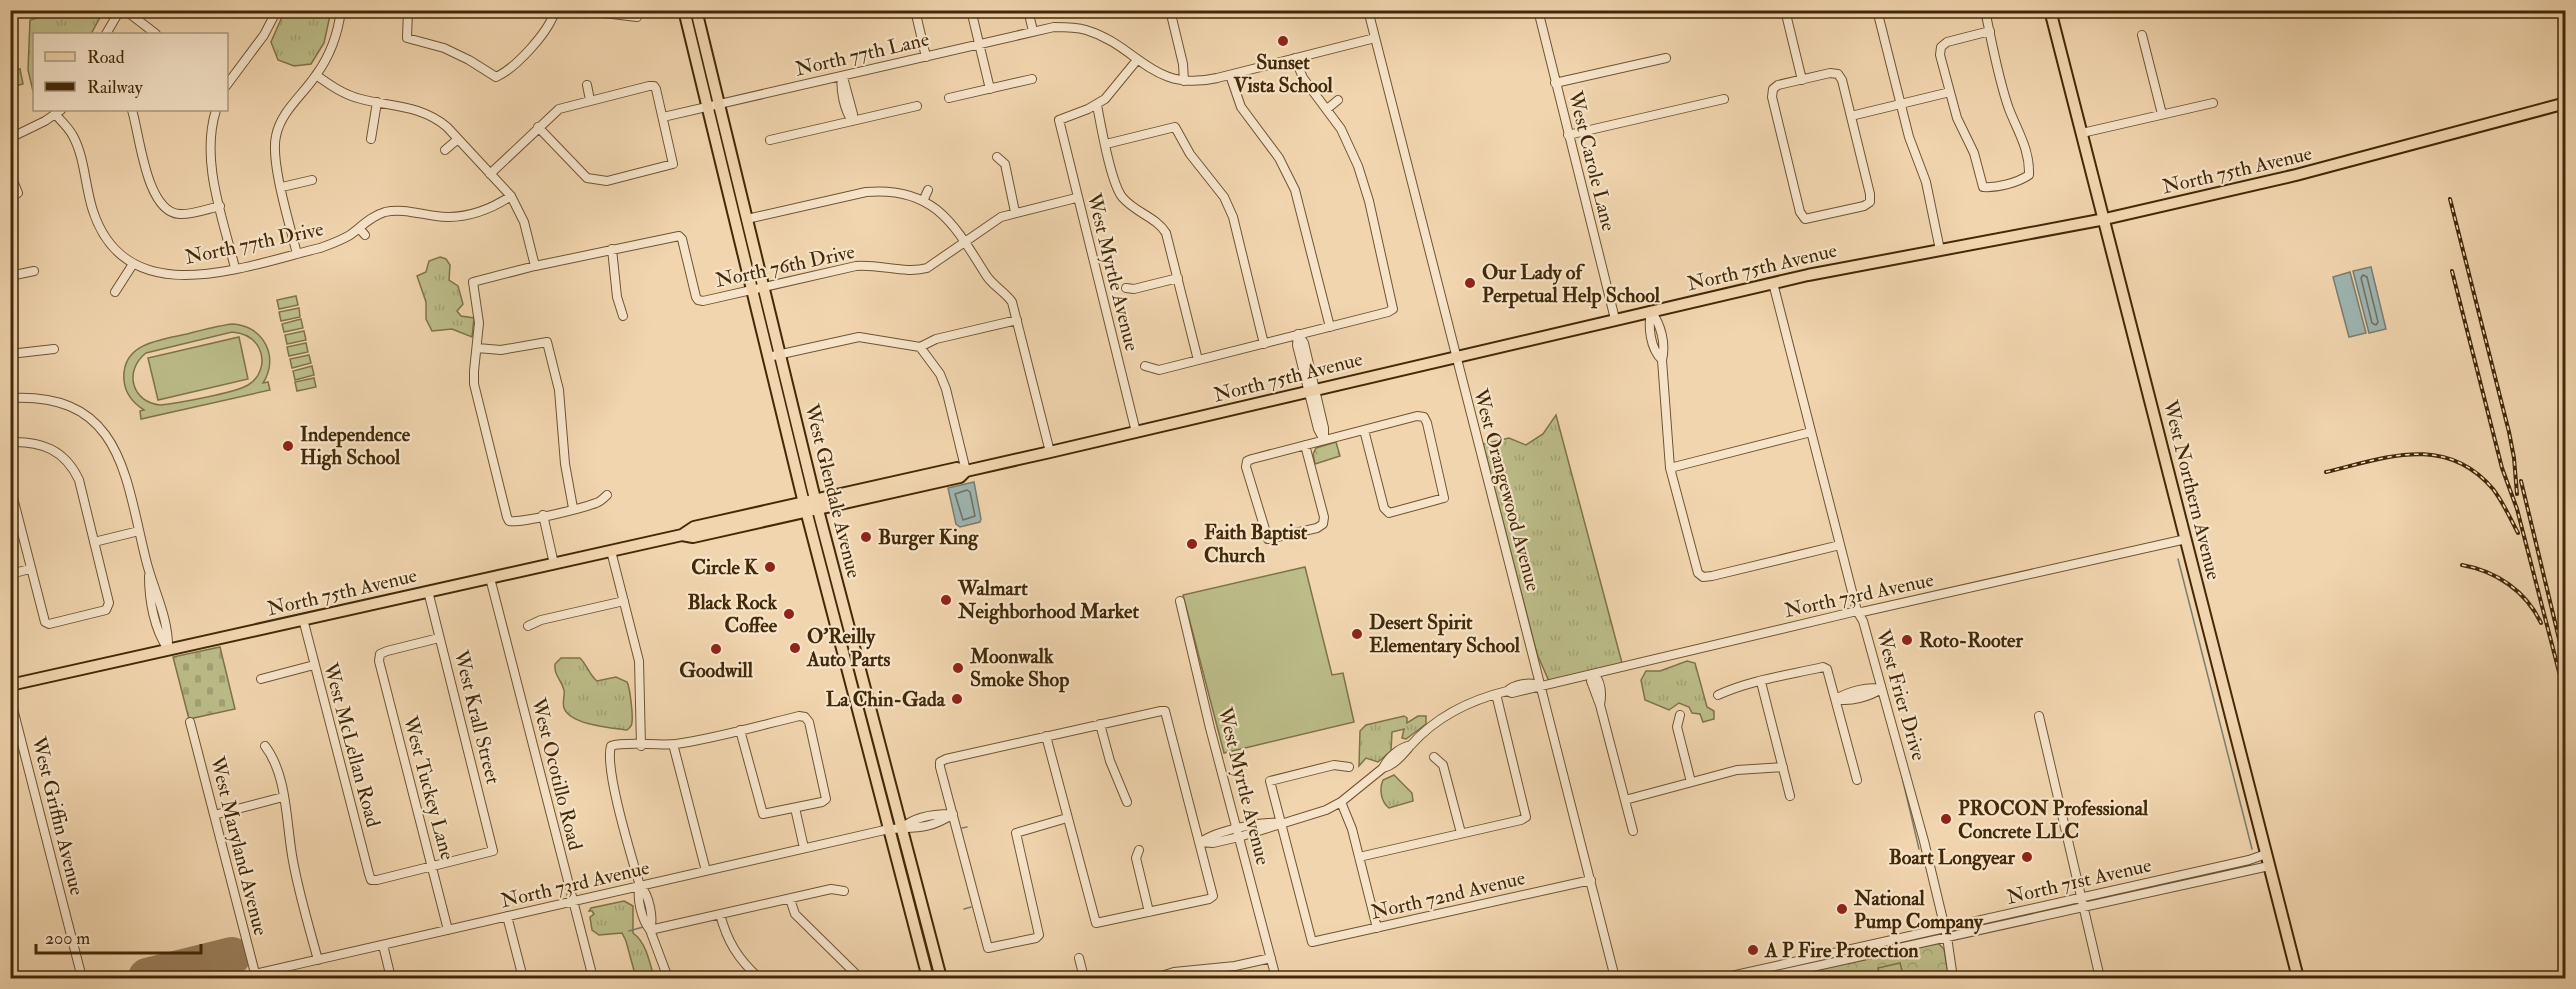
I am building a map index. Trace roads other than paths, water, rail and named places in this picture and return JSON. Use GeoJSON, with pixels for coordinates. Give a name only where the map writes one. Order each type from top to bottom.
{"type":"FeatureCollection","features":[{"type":"Feature","properties":{"kind":"main road","name":"West Glendale Avenue"},"geometry":{"type":"LineString","coordinates":[[684,10],[768,357],[902,828],[941,978]]}},
{"type":"Feature","properties":{"kind":"main road","name":"West Glendale Avenue"},"geometry":{"type":"LineString","coordinates":[[696,10],[780,354],[811,506],[889,829],[928,978]]}},
{"type":"Feature","properties":{"kind":"main road","name":"West Northern Avenue"},"geometry":{"type":"LineString","coordinates":[[2050,10],[2298,978]]}},
{"type":"Feature","properties":{"kind":"main road","name":"North 75th Avenue"},"geometry":{"type":"LineString","coordinates":[[10,685],[682,535],[693,527],[960,477],[966,471],[1455,355],[1773,283],[2105,219],[2296,175],[2565,103]]}},
{"type":"Feature","properties":{"kind":"street"},"geometry":{"type":"LineString","coordinates":[[107,33],[120,10]]}},
{"type":"Feature","properties":{"kind":"street"},"geometry":{"type":"LineString","coordinates":[[125,10],[155,33]]}},
{"type":"Feature","properties":{"kind":"street"},"geometry":{"type":"LineString","coordinates":[[228,83],[264,35],[277,10]]}},
{"type":"Feature","properties":{"kind":"street"},"geometry":{"type":"LineString","coordinates":[[297,254],[274,157],[276,134],[287,112],[316,75],[332,45],[341,10]]}},
{"type":"Feature","properties":{"kind":"street"},"geometry":{"type":"LineString","coordinates":[[408,10],[407,38],[450,51],[496,77],[538,41],[550,25],[555,10]]}},
{"type":"Feature","properties":{"kind":"street"},"geometry":{"type":"LineString","coordinates":[[579,10],[637,17]]}},
{"type":"Feature","properties":{"kind":"street"},"geometry":{"type":"LineString","coordinates":[[915,10],[926,57]]}},
{"type":"Feature","properties":{"kind":"street"},"geometry":{"type":"LineString","coordinates":[[971,10],[990,89]]}},
{"type":"Feature","properties":{"kind":"street"},"geometry":{"type":"LineString","coordinates":[[1028,10],[1033,31]]}},
{"type":"Feature","properties":{"kind":"street"},"geometry":{"type":"LineString","coordinates":[[1170,10],[1183,64],[1184,81]]}},
{"type":"Feature","properties":{"kind":"street","name":"West Orangewood Avenue"},"geometry":{"type":"LineString","coordinates":[[1368,10],[1615,978]]}},
{"type":"Feature","properties":{"kind":"street","name":"West Carole Lane"},"geometry":{"type":"LineString","coordinates":[[1538,10],[1615,319]]}},
{"type":"Feature","properties":{"kind":"street"},"geometry":{"type":"LineString","coordinates":[[1752,11],[1763,10]]}},
{"type":"Feature","properties":{"kind":"street"},"geometry":{"type":"LineString","coordinates":[[1785,10],[1802,80]]}},
{"type":"Feature","properties":{"kind":"street"},"geometry":{"type":"LineString","coordinates":[[1877,10],[1909,137],[1926,182],[1940,250]]}},
{"type":"Feature","properties":{"kind":"street"},"geometry":{"type":"LineString","coordinates":[[1985,10],[2009,109],[2023,139],[2029,175],[2023,179],[1991,187],[1983,186],[1974,153],[1957,117],[1941,55],[1941,47],[1947,42],[1990,31]]}},
{"type":"Feature","properties":{"kind":"street","name":"North 77th Lane"},"geometry":{"type":"LineString","coordinates":[[663,117],[1054,27],[1087,30],[1110,41],[1161,75],[1184,81],[1202,81],[1230,75],[1375,38]]}},
{"type":"Feature","properties":{"kind":"street"},"geometry":{"type":"LineString","coordinates":[[2142,35],[2162,114]]}},
{"type":"Feature","properties":{"kind":"street"},"geometry":{"type":"LineString","coordinates":[[1145,366],[1159,370],[1393,309],[1362,177],[1348,143],[1327,109],[1303,78],[1295,58]]}},
{"type":"Feature","properties":{"kind":"street"},"geometry":{"type":"LineString","coordinates":[[1555,82],[1666,58]]}},
{"type":"Feature","properties":{"kind":"street"},"geometry":{"type":"LineString","coordinates":[[1137,60],[1119,85],[1096,105],[1119,192],[1129,203],[1162,227],[1168,239],[1198,360]]}},
{"type":"Feature","properties":{"kind":"street"},"geometry":{"type":"LineString","coordinates":[[1830,73],[1838,74],[1842,80],[1870,194],[1870,202],[1864,206],[1805,219],[1800,212],[1772,98],[1773,89],[1778,85],[1802,80],[1830,73]]}},
{"type":"Feature","properties":{"kind":"street"},"geometry":{"type":"LineString","coordinates":[[316,75],[342,93],[421,111],[436,117],[511,196],[525,226],[534,266]]}},
{"type":"Feature","properties":{"kind":"street"},"geometry":{"type":"LineString","coordinates":[[842,75],[853,114],[852,121]]}},
{"type":"Feature","properties":{"kind":"street"},"geometry":{"type":"LineString","coordinates":[[1230,75],[1241,108],[1279,158],[1295,190],[1330,327]]}},
{"type":"Feature","properties":{"kind":"street"},"geometry":{"type":"LineString","coordinates":[[949,98],[1032,79]]}},
{"type":"Feature","properties":{"kind":"street"},"geometry":{"type":"LineString","coordinates":[[586,85],[590,100]]}},
{"type":"Feature","properties":{"kind":"street"},"geometry":{"type":"LineString","coordinates":[[490,174],[538,127],[559,109],[654,86],[673,164],[607,181],[585,182],[538,127]]}},
{"type":"Feature","properties":{"kind":"street"},"geometry":{"type":"LineString","coordinates":[[1851,116],[1950,92]]}},
{"type":"Feature","properties":{"kind":"street"},"geometry":{"type":"LineString","coordinates":[[1568,135],[1724,99]]}},
{"type":"Feature","properties":{"kind":"street"},"geometry":{"type":"LineString","coordinates":[[1327,109],[1338,100]]}},
{"type":"Feature","properties":{"kind":"street"},"geometry":{"type":"LineString","coordinates":[[371,140],[377,102]]}},
{"type":"Feature","properties":{"kind":"street"},"geometry":{"type":"LineString","coordinates":[[2082,133],[2213,103]]}},
{"type":"Feature","properties":{"kind":"street","name":"West Myrtle Avenue"},"geometry":{"type":"LineString","coordinates":[[1096,105],[1059,120],[1076,198],[1136,432]]}},
{"type":"Feature","properties":{"kind":"street"},"geometry":{"type":"LineString","coordinates":[[770,140],[917,106]]}},
{"type":"Feature","properties":{"kind":"street"},"geometry":{"type":"LineString","coordinates":[[132,111],[155,198],[166,210],[180,214],[220,206]]}},
{"type":"Feature","properties":{"kind":"street"},"geometry":{"type":"LineString","coordinates":[[216,111],[210,151],[235,268]]}},
{"type":"Feature","properties":{"kind":"street"},"geometry":{"type":"LineString","coordinates":[[10,138],[58,112],[76,143],[87,191],[98,225],[115,248],[134,264],[115,292]]}},
{"type":"Feature","properties":{"kind":"street"},"geometry":{"type":"LineString","coordinates":[[1106,144],[1175,128],[1190,154],[1224,197],[1233,217],[1264,344]]}},
{"type":"Feature","properties":{"kind":"street"},"geometry":{"type":"LineString","coordinates":[[445,150],[458,140]]}},
{"type":"Feature","properties":{"kind":"street"},"geometry":{"type":"LineString","coordinates":[[997,157],[1005,164],[1015,212]]}},
{"type":"Feature","properties":{"kind":"street"},"geometry":{"type":"LineString","coordinates":[[10,173],[14,196]]}},
{"type":"Feature","properties":{"kind":"street"},"geometry":{"type":"LineString","coordinates":[[282,187],[312,180]]}},
{"type":"Feature","properties":{"kind":"street"},"geometry":{"type":"LineString","coordinates":[[924,199],[928,190]]}},
{"type":"Feature","properties":{"kind":"street"},"geometry":{"type":"LineString","coordinates":[[747,219],[866,192],[890,191],[924,199],[948,218],[966,240],[987,276],[1012,302],[1050,452]]}},
{"type":"Feature","properties":{"kind":"street","name":"North 77th Drive"},"geometry":{"type":"LineString","coordinates":[[134,264],[151,272],[178,276],[203,275],[336,243],[373,217],[397,210],[438,217],[469,216],[496,206],[511,196]]}},
{"type":"Feature","properties":{"kind":"street","name":"North 76th Drive"},"geometry":{"type":"LineString","coordinates":[[612,249],[679,236],[682,239],[698,300],[864,265],[921,270],[933,265],[1001,217],[1076,198]]}},
{"type":"Feature","properties":{"kind":"street"},"geometry":{"type":"LineString","coordinates":[[359,228],[365,235]]}},
{"type":"Feature","properties":{"kind":"street"},"geometry":{"type":"LineString","coordinates":[[607,495],[598,503],[509,521],[474,384],[479,313],[473,282],[612,249],[617,297],[623,316]]}},
{"type":"Feature","properties":{"kind":"street"},"geometry":{"type":"LineString","coordinates":[[10,276],[34,271]]}},
{"type":"Feature","properties":{"kind":"street"},"geometry":{"type":"LineString","coordinates":[[1126,288],[1134,289],[1178,278]]}},
{"type":"Feature","properties":{"kind":"street","name":"West Frier Drive"},"geometry":{"type":"LineString","coordinates":[[1773,283],[1857,611],[1863,621],[1906,771],[1945,928],[1953,978]]}},
{"type":"Feature","properties":{"kind":"street"},"geometry":{"type":"LineString","coordinates":[[1651,311],[1649,323],[1655,353],[1662,360],[1670,468],[1698,573],[1703,577],[1840,545]]}},
{"type":"Feature","properties":{"kind":"street"},"geometry":{"type":"LineString","coordinates":[[768,357],[859,337],[920,347],[936,339],[1017,320]]}},
{"type":"Feature","properties":{"kind":"street"},"geometry":{"type":"LineString","coordinates":[[1298,334],[1297,345],[1324,440]]}},
{"type":"Feature","properties":{"kind":"street"},"geometry":{"type":"LineString","coordinates":[[477,348],[501,350],[547,342],[559,390],[565,464],[573,508]]}},
{"type":"Feature","properties":{"kind":"street"},"geometry":{"type":"LineString","coordinates":[[920,347],[940,374],[946,389],[966,471]]}},
{"type":"Feature","properties":{"kind":"street"},"geometry":{"type":"LineString","coordinates":[[10,354],[54,349]]}},
{"type":"Feature","properties":{"kind":"street"},"geometry":{"type":"LineString","coordinates":[[10,398],[45,398],[61,402],[87,416],[112,442],[122,462],[139,531],[149,572],[149,588],[160,638],[168,649]]}},
{"type":"Feature","properties":{"kind":"street"},"geometry":{"type":"LineString","coordinates":[[1305,445],[1324,517],[1323,524],[1317,528],[1268,539],[1246,467],[1247,461],[1305,445],[1417,416],[1424,417],[1444,498],[1389,513],[1384,508],[1364,430]]}},
{"type":"Feature","properties":{"kind":"street"},"geometry":{"type":"LineString","coordinates":[[1670,468],[1811,432]]}},
{"type":"Feature","properties":{"kind":"street"},"geometry":{"type":"LineString","coordinates":[[10,442],[38,442],[48,446],[66,458],[79,480],[108,607],[106,610],[49,624],[45,622],[10,486]]}},
{"type":"Feature","properties":{"kind":"street"},"geometry":{"type":"LineString","coordinates":[[543,515],[554,564]]}},
{"type":"Feature","properties":{"kind":"street"},"geometry":{"type":"LineString","coordinates":[[94,542],[139,531]]}},
{"type":"Feature","properties":{"kind":"street","name":"North 73rd Avenue"},"geometry":{"type":"LineString","coordinates":[[1201,842],[1272,828],[1279,823],[1314,814],[1341,802],[1383,768],[1390,766],[1451,711],[1474,700],[1507,691],[1512,693],[1594,674],[1857,611],[1862,612],[2186,539]]}},
{"type":"Feature","properties":{"kind":"street"},"geometry":{"type":"LineString","coordinates":[[611,551],[640,667],[641,746]]}},
{"type":"Feature","properties":{"kind":"street"},"geometry":{"type":"LineString","coordinates":[[10,574],[30,569]]}},
{"type":"Feature","properties":{"kind":"street","name":"West Ocotillo Road"},"geometry":{"type":"LineString","coordinates":[[490,578],[593,978]]}},
{"type":"Feature","properties":{"kind":"street","name":"West Krall Street"},"geometry":{"type":"LineString","coordinates":[[428,591],[493,851],[432,868]]}},
{"type":"Feature","properties":{"kind":"street"},"geometry":{"type":"LineString","coordinates":[[528,626],[541,620],[624,601]]}},
{"type":"Feature","properties":{"kind":"street","name":"West Myrtle Avenue"},"geometry":{"type":"LineString","coordinates":[[1180,601],[1276,978]]}},
{"type":"Feature","properties":{"kind":"street","name":"West McLellan Road"},"geometry":{"type":"LineString","coordinates":[[303,619],[371,880],[432,868]]}},
{"type":"Feature","properties":{"kind":"street","name":"West Tuckey Lane"},"geometry":{"type":"LineString","coordinates":[[439,638],[380,654],[379,661],[448,930]]}},
{"type":"Feature","properties":{"kind":"street"},"geometry":{"type":"LineString","coordinates":[[261,679],[314,665]]}},
{"type":"Feature","properties":{"kind":"street"},"geometry":{"type":"LineString","coordinates":[[1718,695],[1729,690],[1823,667],[1827,669],[1857,780]]}},
{"type":"Feature","properties":{"kind":"street"},"geometry":{"type":"LineString","coordinates":[[1594,674],[1591,681],[1600,705],[1633,831]]}},
{"type":"Feature","properties":{"kind":"street"},"geometry":{"type":"LineString","coordinates":[[1761,682],[1790,796]]}},
{"type":"Feature","properties":{"kind":"street"},"geometry":{"type":"LineString","coordinates":[[1836,699],[1873,687],[1881,689]]}},
{"type":"Feature","properties":{"kind":"street"},"geometry":{"type":"LineString","coordinates":[[1359,857],[1526,817],[1496,694]]}},
{"type":"Feature","properties":{"kind":"street","name":"West Griffin Avenue"},"geometry":{"type":"LineString","coordinates":[[10,697],[82,978]]}},
{"type":"Feature","properties":{"kind":"street"},"geometry":{"type":"LineString","coordinates":[[1046,736],[1096,923],[1209,899],[1214,896],[1166,711],[1046,736],[940,762],[988,948],[1036,938],[1039,935],[1016,833],[1067,818]]}},
{"type":"Feature","properties":{"kind":"street"},"geometry":{"type":"LineString","coordinates":[[1680,715],[1677,727],[1691,782]]}},
{"type":"Feature","properties":{"kind":"street"},"geometry":{"type":"LineString","coordinates":[[668,978],[650,930],[645,924],[638,892],[640,886],[613,783],[609,752],[611,746],[618,744],[641,746],[673,744],[799,716],[805,717],[826,799],[822,802],[763,814],[740,730]]}},
{"type":"Feature","properties":{"kind":"street"},"geometry":{"type":"LineString","coordinates":[[2039,716],[2100,978]]}},
{"type":"Feature","properties":{"kind":"street","name":"West Maryland Avenue"},"geometry":{"type":"LineString","coordinates":[[190,722],[255,976]]}},
{"type":"Feature","properties":{"kind":"street"},"geometry":{"type":"LineString","coordinates":[[1100,724],[1110,761],[1127,802]]}},
{"type":"Feature","properties":{"kind":"street"},"geometry":{"type":"LineString","coordinates":[[673,744],[706,871]]}},
{"type":"Feature","properties":{"kind":"street"},"geometry":{"type":"LineString","coordinates":[[265,746],[273,757],[283,797],[290,828],[292,862],[318,960]]}},
{"type":"Feature","properties":{"kind":"street"},"geometry":{"type":"LineString","coordinates":[[1434,757],[1443,765],[1461,834]]}},
{"type":"Feature","properties":{"kind":"street"},"geometry":{"type":"LineString","coordinates":[[1279,823],[1270,781],[1334,765],[1349,767]]}},
{"type":"Feature","properties":{"kind":"street"},"geometry":{"type":"LineString","coordinates":[[1625,800],[1745,768],[1783,767]]}},
{"type":"Feature","properties":{"kind":"street"},"geometry":{"type":"LineString","coordinates":[[214,815],[283,797]]}},
{"type":"Feature","properties":{"kind":"street"},"geometry":{"type":"LineString","coordinates":[[1341,802],[1347,814],[1377,928]]}},
{"type":"Feature","properties":{"kind":"street"},"geometry":{"type":"LineString","coordinates":[[795,808],[804,848]]}},
{"type":"Feature","properties":{"kind":"street","name":"North 73rd Avenue"},"geometry":{"type":"LineString","coordinates":[[255,976],[889,829],[910,830],[933,824],[953,814]]}},
{"type":"Feature","properties":{"kind":"street","name":"North 72nd Avenue"},"geometry":{"type":"LineString","coordinates":[[1279,823],[1312,942],[1591,880]]}},
{"type":"Feature","properties":{"kind":"street"},"geometry":{"type":"LineString","coordinates":[[1139,850],[1136,858],[1149,912]]}},
{"type":"Feature","properties":{"kind":"street","name":"North 71st Avenue"},"geometry":{"type":"LineString","coordinates":[[1722,978],[2257,858],[2266,854]]}},
{"type":"Feature","properties":{"kind":"street","name":"North 71st Avenue"},"geometry":{"type":"LineString","coordinates":[[1763,978],[2269,866]]}},
{"type":"Feature","properties":{"kind":"street"},"geometry":{"type":"LineString","coordinates":[[650,930],[831,889],[844,891]]}},
{"type":"Feature","properties":{"kind":"street"},"geometry":{"type":"LineString","coordinates":[[790,898],[795,914],[860,978]]}},
{"type":"Feature","properties":{"kind":"street"},"geometry":{"type":"LineString","coordinates":[[720,914],[726,937],[733,951],[759,978]]}},
{"type":"Feature","properties":{"kind":"street"},"geometry":{"type":"LineString","coordinates":[[507,916],[523,978]]}},
{"type":"Feature","properties":{"kind":"street"},"geometry":{"type":"LineString","coordinates":[[2000,916],[2002,925]]}},
{"type":"Feature","properties":{"kind":"street"},"geometry":{"type":"LineString","coordinates":[[1873,944],[1874,953]]}},
{"type":"Feature","properties":{"kind":"street"},"geometry":{"type":"LineString","coordinates":[[382,945],[391,978]]}},
{"type":"Feature","properties":{"kind":"street"},"geometry":{"type":"LineString","coordinates":[[1079,958],[1084,978]]}},
{"type":"Feature","properties":{"kind":"street"},"geometry":{"type":"LineString","coordinates":[[1155,978],[1174,972],[1235,966],[1270,958]]}},
{"type":"Feature","properties":{"kind":"water"},"geometry":{"type":"Polygon","coordinates":[[[2371,267],[2386,329],[2369,333],[2353,271],[2371,267]]]}},
{"type":"Feature","properties":{"kind":"water"},"geometry":{"type":"Polygon","coordinates":[[[2350,272],[2366,333],[2349,337],[2333,277],[2350,272]]]}},
{"type":"Feature","properties":{"kind":"water"},"geometry":{"type":"Polygon","coordinates":[[[974,482],[981,519],[980,522],[960,527],[956,524],[948,488],[974,482]]]}},
{"type":"Feature","properties":{"kind":"waterway"},"geometry":{"type":"LineString","coordinates":[[2178,559],[2252,849]]}},
{"type":"Feature","properties":{"kind":"waterway"},"geometry":{"type":"LineString","coordinates":[[1902,777],[1919,849]]}},
{"type":"Feature","properties":{"kind":"waterway"},"geometry":{"type":"LineString","coordinates":[[962,828],[967,827]]}},
{"type":"Feature","properties":{"kind":"waterway"},"geometry":{"type":"LineString","coordinates":[[964,909],[971,907]]}},
{"type":"Feature","properties":{"kind":"waterway"},"geometry":{"type":"LineString","coordinates":[[629,931],[643,927]]}},
{"type":"Feature","properties":{"kind":"railway"},"geometry":{"type":"LineString","coordinates":[[2450,199],[2509,432],[2517,494]]}},
{"type":"Feature","properties":{"kind":"railway"},"geometry":{"type":"LineString","coordinates":[[2452,271],[2502,468],[2517,509],[2566,699]]}},
{"type":"Feature","properties":{"kind":"railway"},"geometry":{"type":"LineString","coordinates":[[2326,472],[2392,456],[2414,454],[2435,455],[2455,461],[2474,472],[2493,489],[2518,533]]}},
{"type":"Feature","properties":{"kind":"railway"},"geometry":{"type":"LineString","coordinates":[[2521,481],[2561,647]]}},
{"type":"Feature","properties":{"kind":"railway"},"geometry":{"type":"LineString","coordinates":[[2462,565],[2487,572],[2509,584],[2527,601],[2541,623]]}},
{"type":"Feature","properties":{"kind":"place","name":"Sunset Vista School"},"geometry":{"type":"Point","coordinates":[1283,41]}},
{"type":"Feature","properties":{"kind":"place","name":"Our Lady of Perpetual Help School"},"geometry":{"type":"Point","coordinates":[1470,283]}},
{"type":"Feature","properties":{"kind":"place","name":"Independence High School"},"geometry":{"type":"Point","coordinates":[288,446]}},
{"type":"Feature","properties":{"kind":"place","name":"Burger King"},"geometry":{"type":"Point","coordinates":[866,537]}},
{"type":"Feature","properties":{"kind":"place","name":"Faith Baptist Church"},"geometry":{"type":"Point","coordinates":[1192,544]}},
{"type":"Feature","properties":{"kind":"place","name":"Circle K"},"geometry":{"type":"Point","coordinates":[770,567]}},
{"type":"Feature","properties":{"kind":"place","name":"Walmart Neighborhood Market"},"geometry":{"type":"Point","coordinates":[946,600]}},
{"type":"Feature","properties":{"kind":"place","name":"Black Rock Coffee"},"geometry":{"type":"Point","coordinates":[789,614]}},
{"type":"Feature","properties":{"kind":"place","name":"Desert Spirit Elementary School"},"geometry":{"type":"Point","coordinates":[1357,634]}},
{"type":"Feature","properties":{"kind":"place","name":"Roto-Rooter"},"geometry":{"type":"Point","coordinates":[1907,640]}},
{"type":"Feature","properties":{"kind":"place","name":"O'Reilly Auto Parts"},"geometry":{"type":"Point","coordinates":[795,648]}},
{"type":"Feature","properties":{"kind":"place","name":"Goodwill"},"geometry":{"type":"Point","coordinates":[716,649]}},
{"type":"Feature","properties":{"kind":"place","name":"Moonwalk Smoke Shop"},"geometry":{"type":"Point","coordinates":[958,668]}},
{"type":"Feature","properties":{"kind":"place","name":"La Chin-Gada"},"geometry":{"type":"Point","coordinates":[957,699]}},
{"type":"Feature","properties":{"kind":"place","name":"PROCON Professional Concrete LLC"},"geometry":{"type":"Point","coordinates":[1946,819]}},
{"type":"Feature","properties":{"kind":"place","name":"Boart Longyear"},"geometry":{"type":"Point","coordinates":[2027,857]}},
{"type":"Feature","properties":{"kind":"place","name":"National Pump Company"},"geometry":{"type":"Point","coordinates":[1842,909]}},
{"type":"Feature","properties":{"kind":"place","name":"A P Fire Protection"},"geometry":{"type":"Point","coordinates":[1753,950]}}]}
